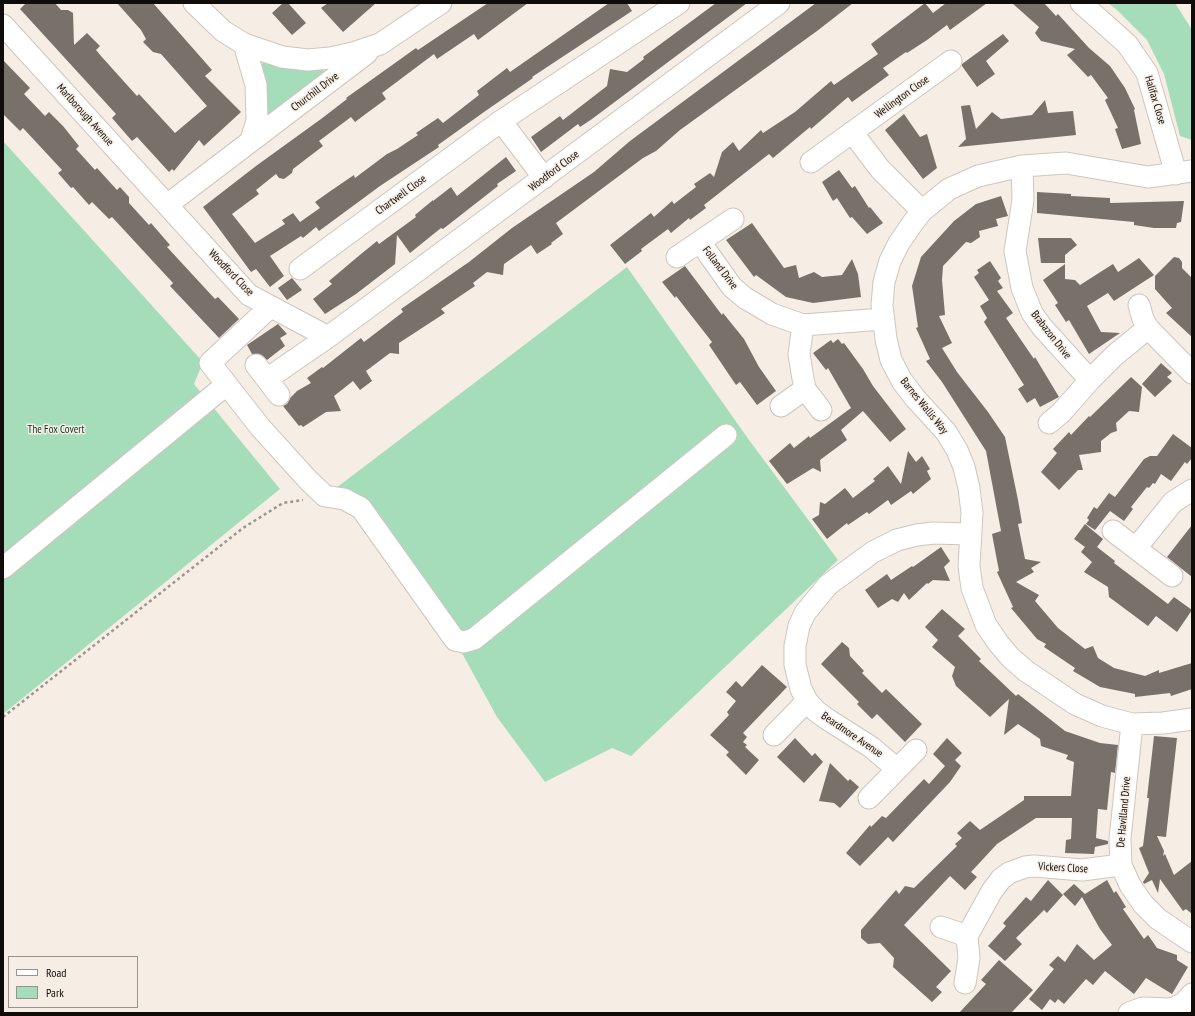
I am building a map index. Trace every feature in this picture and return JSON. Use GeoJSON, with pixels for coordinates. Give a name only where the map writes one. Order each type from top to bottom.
{"type":"FeatureCollection","features":[{"type":"Feature","properties":{"kind":"street","name":"Churchill Drive"},"geometry":{"type":"LineString","coordinates":[[167,205],[251,140],[380,44],[441,3]]}},
{"type":"Feature","properties":{"kind":"street","name":"Chartwell Close"},"geometry":{"type":"LineString","coordinates":[[300,269],[501,121],[679,3]]}},
{"type":"Feature","properties":{"kind":"street","name":"Woodford Close"},"geometry":{"type":"LineString","coordinates":[[267,380],[328,338],[779,3]]}},
{"type":"Feature","properties":{"kind":"street","name":"Halifax Close"},"geometry":{"type":"LineString","coordinates":[[1081,3],[1089,12],[1113,30],[1127,44],[1147,73],[1184,173]]}},
{"type":"Feature","properties":{"kind":"street","name":"Churchill Drive"},"geometry":{"type":"LineString","coordinates":[[197,4],[223,31],[244,44],[282,57],[308,60],[330,58],[353,53],[380,44]]}},
{"type":"Feature","properties":{"kind":"street","name":"Marlborough Avenue"},"geometry":{"type":"LineString","coordinates":[[3,25],[167,205]]}},
{"type":"Feature","properties":{"kind":"street"},"geometry":{"type":"LineString","coordinates":[[244,44],[256,85],[258,121],[251,140]]}},
{"type":"Feature","properties":{"kind":"street","name":"Wellington Close"},"geometry":{"type":"LineString","coordinates":[[811,162],[951,61]]}},
{"type":"Feature","properties":{"kind":"street"},"geometry":{"type":"LineString","coordinates":[[501,121],[544,178]]}},
{"type":"Feature","properties":{"kind":"street"},"geometry":{"type":"LineString","coordinates":[[852,132],[880,169],[922,211]]}},
{"type":"Feature","properties":{"kind":"street","name":"Barnes Wallis Way"},"geometry":{"type":"LineString","coordinates":[[1184,173],[1148,177],[1134,176],[1093,166],[1066,163],[1022,166],[997,170],[963,182],[949,189],[922,211],[899,243],[890,261],[884,282],[882,305],[883,320],[891,360],[902,381],[915,398],[946,432],[957,450],[964,467],[970,488],[971,507],[969,566],[972,588],[986,625],[1011,658],[1026,671],[1075,704],[1102,716],[1132,724],[1163,724],[1192,719]]}},
{"type":"Feature","properties":{"kind":"street","name":"Brabazon Drive"},"geometry":{"type":"LineString","coordinates":[[1022,166],[1023,200],[1015,251],[1022,288],[1032,313],[1042,327],[1090,380]]}},
{"type":"Feature","properties":{"kind":"street","name":"Woodford Close"},"geometry":{"type":"LineString","coordinates":[[167,205],[249,295],[328,338]]}},
{"type":"Feature","properties":{"kind":"street","name":"Folland Drive"},"geometry":{"type":"LineString","coordinates":[[677,257],[733,219]]}},
{"type":"Feature","properties":{"kind":"street","name":"Folland Drive"},"geometry":{"type":"LineString","coordinates":[[700,242],[732,286],[745,298],[772,314],[804,325],[883,320]]}},
{"type":"Feature","properties":{"kind":"street"},"geometry":{"type":"LineString","coordinates":[[1139,305],[1142,319],[1148,328],[1175,358],[1192,373]]}},
{"type":"Feature","properties":{"kind":"street"},"geometry":{"type":"LineString","coordinates":[[270,307],[210,363],[260,427],[325,496],[344,499],[361,508],[455,640],[464,642],[474,639],[726,435]]}},
{"type":"Feature","properties":{"kind":"street"},"geometry":{"type":"LineString","coordinates":[[804,325],[800,354],[805,389],[821,410]]}},
{"type":"Feature","properties":{"kind":"street"},"geometry":{"type":"LineString","coordinates":[[1049,423],[1066,408],[1090,380],[1115,355],[1148,328]]}},
{"type":"Feature","properties":{"kind":"street"},"geometry":{"type":"LineString","coordinates":[[3,568],[226,385]]}},
{"type":"Feature","properties":{"kind":"street"},"geometry":{"type":"LineString","coordinates":[[781,406],[805,389]]}},
{"type":"Feature","properties":{"kind":"street"},"geometry":{"type":"LineString","coordinates":[[1136,548],[1173,502],[1192,490]]}},
{"type":"Feature","properties":{"kind":"street"},"geometry":{"type":"LineString","coordinates":[[1113,531],[1172,576]]}},
{"type":"Feature","properties":{"kind":"street","name":"Beardmore Avenue"},"geometry":{"type":"LineString","coordinates":[[897,769],[871,747],[816,711],[807,701],[801,689],[795,665],[795,646],[798,626],[805,613],[828,585],[873,552],[897,540],[933,533],[970,534]]}},
{"type":"Feature","properties":{"kind":"street"},"geometry":{"type":"LineString","coordinates":[[774,735],[807,701]]}},
{"type":"Feature","properties":{"kind":"street","name":"De Havilland Drive"},"geometry":{"type":"LineString","coordinates":[[1132,724],[1120,840],[1121,865],[1130,886],[1143,904],[1158,919],[1192,942]]}},
{"type":"Feature","properties":{"kind":"street"},"geometry":{"type":"LineString","coordinates":[[869,798],[916,750]]}},
{"type":"Feature","properties":{"kind":"street","name":"Vickers Close"},"geometry":{"type":"LineString","coordinates":[[967,936],[997,885],[1009,873],[1017,869],[1034,866],[1082,870],[1121,865]]}},
{"type":"Feature","properties":{"kind":"street"},"geometry":{"type":"LineString","coordinates":[[941,927],[967,936],[969,958],[965,983]]}},
{"type":"Feature","properties":{"kind":"street"},"geometry":{"type":"LineString","coordinates":[[1129,1013],[1143,1008],[1168,1009],[1176,1007],[1184,1003],[1192,994]]}},
{"type":"Feature","properties":{"kind":"path"},"geometry":{"type":"LineString","coordinates":[[3,717],[243,528],[283,503],[325,496]]}},
{"type":"Feature","properties":{"kind":"green space"},"geometry":{"type":"Polygon","coordinates":[[[1108,3],[1175,3],[1192,30],[1192,140],[1180,136],[1164,74],[1147,40],[1108,3]]]}},
{"type":"Feature","properties":{"kind":"green space"},"geometry":{"type":"Polygon","coordinates":[[[264,62],[288,67],[322,68],[325,74],[269,117],[265,115],[259,66],[264,62]]]}},
{"type":"Feature","properties":{"kind":"green space","name":"The Fox Covert"},"geometry":{"type":"Polygon","coordinates":[[[3,141],[203,362],[194,384],[280,489],[3,714],[3,141]]]}},
{"type":"Feature","properties":{"kind":"green space"},"geometry":{"type":"Polygon","coordinates":[[[627,267],[749,440],[838,560],[631,756],[612,748],[545,782],[497,717],[463,655],[336,488],[627,267]]]}},
{"type":"Feature","properties":{"kind":"building"},"geometry":{"type":"Polygon","coordinates":[[[26,3],[55,3],[61,10],[68,10],[73,13],[74,45],[87,33],[100,46],[96,50],[101,56],[137,96],[139,94],[175,133],[207,106],[161,54],[153,52],[143,42],[146,39],[141,30],[117,3],[153,3],[212,70],[205,76],[241,112],[204,146],[199,140],[174,171],[172,169],[169,172],[137,137],[132,141],[112,118],[116,114],[20,9],[26,3]]]}},
{"type":"Feature","properties":{"kind":"building"},"geometry":{"type":"Polygon","coordinates":[[[283,3],[288,3],[306,23],[292,35],[272,13],[283,3]]]}},
{"type":"Feature","properties":{"kind":"building"},"geometry":{"type":"Polygon","coordinates":[[[328,3],[376,3],[343,32],[321,8],[328,3]]]}},
{"type":"Feature","properties":{"kind":"building"},"geometry":{"type":"Polygon","coordinates":[[[488,3],[528,3],[478,40],[474,34],[437,59],[434,54],[382,93],[386,99],[355,122],[351,117],[319,141],[323,146],[293,169],[292,173],[284,179],[279,178],[276,174],[256,190],[259,194],[232,214],[255,243],[285,224],[282,220],[293,213],[300,222],[320,208],[315,202],[329,192],[354,175],[355,178],[387,154],[418,135],[416,133],[438,118],[443,123],[479,95],[477,91],[507,68],[510,72],[609,3],[627,3],[632,11],[532,77],[533,78],[438,145],[439,147],[380,186],[319,231],[316,227],[303,238],[301,236],[270,256],[284,276],[270,287],[256,269],[251,272],[203,207],[321,119],[347,99],[346,98],[416,48],[418,50],[488,3]]]}},
{"type":"Feature","properties":{"kind":"building"},"geometry":{"type":"Polygon","coordinates":[[[716,3],[747,3],[592,119],[580,127],[578,124],[541,152],[531,137],[560,116],[563,120],[607,86],[610,69],[627,72],[644,59],[643,57],[716,3]]]}},
{"type":"Feature","properties":{"kind":"building"},"geometry":{"type":"Polygon","coordinates":[[[816,3],[853,3],[817,31],[680,130],[656,151],[643,158],[556,223],[563,234],[551,243],[552,244],[537,254],[531,245],[504,264],[503,275],[487,272],[473,283],[475,286],[441,309],[445,313],[399,343],[399,354],[390,353],[366,371],[372,381],[360,390],[353,381],[334,396],[341,411],[326,412],[303,427],[301,425],[299,426],[283,406],[287,404],[297,391],[311,383],[307,378],[322,367],[323,368],[361,338],[364,342],[403,312],[401,309],[469,262],[512,228],[594,172],[630,141],[816,3]]]}},
{"type":"Feature","properties":{"kind":"building"},"geometry":{"type":"Polygon","coordinates":[[[925,3],[933,13],[946,3],[987,3],[950,30],[947,25],[927,40],[883,68],[889,75],[852,102],[848,97],[811,129],[810,127],[773,158],[769,154],[704,205],[706,208],[690,220],[689,218],[671,233],[668,229],[641,249],[642,251],[625,264],[610,245],[651,213],[654,217],[672,201],[674,204],[696,187],[694,184],[710,173],[714,177],[722,152],[733,142],[739,151],[761,130],[763,133],[795,112],[831,81],[834,85],[878,54],[871,44],[925,3]]]}},
{"type":"Feature","properties":{"kind":"building"},"geometry":{"type":"Polygon","coordinates":[[[1012,3],[1044,3],[1056,16],[1058,14],[1089,48],[1110,66],[1125,88],[1135,109],[1141,144],[1122,149],[1115,129],[1118,128],[1105,100],[1108,98],[1091,75],[1088,77],[1067,55],[1075,49],[1041,41],[1035,33],[1039,27],[1012,3]]]}},
{"type":"Feature","properties":{"kind":"building"},"geometry":{"type":"Polygon","coordinates":[[[1003,34],[1009,41],[986,61],[995,74],[977,87],[962,64],[1003,34]]]}},
{"type":"Feature","properties":{"kind":"building"},"geometry":{"type":"Polygon","coordinates":[[[3,60],[30,88],[24,94],[45,116],[49,112],[63,126],[79,146],[76,149],[95,170],[97,168],[117,190],[120,187],[129,197],[129,203],[149,225],[151,223],[170,245],[167,247],[215,299],[218,297],[239,319],[219,338],[170,286],[173,283],[112,217],[109,219],[92,202],[89,205],[73,187],[71,188],[58,173],[62,170],[23,128],[20,131],[3,114],[3,60]]]}},
{"type":"Feature","properties":{"kind":"building"},"geometry":{"type":"Polygon","coordinates":[[[1045,100],[1048,113],[1073,111],[1076,135],[958,147],[966,139],[961,106],[970,105],[976,129],[992,112],[1001,119],[1032,115],[1045,100]]]}},
{"type":"Feature","properties":{"kind":"building"},"geometry":{"type":"Polygon","coordinates":[[[904,114],[920,137],[927,134],[937,168],[923,179],[885,130],[904,114]]]}},
{"type":"Feature","properties":{"kind":"building"},"geometry":{"type":"Polygon","coordinates":[[[506,157],[516,171],[497,184],[498,186],[410,253],[397,235],[395,264],[356,294],[325,314],[313,299],[332,284],[329,281],[377,241],[379,244],[416,217],[415,215],[451,187],[457,196],[506,157]]]}},
{"type":"Feature","properties":{"kind":"building"},"geometry":{"type":"Polygon","coordinates":[[[839,170],[852,188],[855,186],[869,208],[870,207],[883,223],[867,234],[852,217],[850,218],[837,198],[833,201],[822,182],[839,170]]]}},
{"type":"Feature","properties":{"kind":"building"},"geometry":{"type":"Polygon","coordinates":[[[1037,192],[1071,194],[1071,196],[1110,198],[1110,203],[1184,201],[1181,222],[1177,223],[1176,228],[1154,228],[1134,225],[1134,222],[1037,213],[1037,192]]]}},
{"type":"Feature","properties":{"kind":"building"},"geometry":{"type":"Polygon","coordinates":[[[1001,196],[1008,216],[996,219],[998,226],[979,231],[980,237],[971,243],[966,242],[943,266],[942,280],[945,315],[939,316],[952,343],[942,348],[957,372],[1005,437],[1022,523],[1018,524],[1025,559],[1041,562],[1031,568],[1034,572],[1016,582],[1039,595],[1035,601],[1058,628],[1085,649],[1093,646],[1098,658],[1114,668],[1145,676],[1159,670],[1159,673],[1192,663],[1192,689],[1171,696],[1170,693],[1135,697],[1135,694],[1100,687],[1073,671],[1075,668],[1044,647],[1046,644],[1037,639],[1011,608],[1013,607],[997,572],[999,571],[992,534],[1001,531],[986,451],[942,382],[926,361],[930,359],[916,328],[918,327],[912,286],[921,257],[954,221],[976,204],[1001,196]]]}},
{"type":"Feature","properties":{"kind":"building"},"geometry":{"type":"Polygon","coordinates":[[[752,223],[784,268],[796,265],[799,278],[814,272],[822,277],[842,275],[852,259],[858,274],[861,297],[813,303],[786,297],[756,275],[754,277],[726,240],[752,223]]]}},
{"type":"Feature","properties":{"kind":"building"},"geometry":{"type":"Polygon","coordinates":[[[1038,238],[1071,238],[1077,245],[1065,255],[1065,263],[1041,263],[1038,238]]]}},
{"type":"Feature","properties":{"kind":"building"},"geometry":{"type":"Polygon","coordinates":[[[1174,257],[1179,258],[1182,262],[1182,268],[1192,278],[1192,337],[1166,313],[1172,308],[1155,289],[1155,276],[1174,257]]]}},
{"type":"Feature","properties":{"kind":"building"},"geometry":{"type":"Polygon","coordinates":[[[1139,258],[1154,275],[1114,301],[1108,293],[1087,306],[1101,332],[1120,333],[1089,354],[1069,320],[1066,322],[1055,305],[1058,303],[1043,280],[1065,264],[1065,279],[1075,280],[1080,285],[1113,264],[1118,272],[1139,258]]]}},
{"type":"Feature","properties":{"kind":"building"},"geometry":{"type":"Polygon","coordinates":[[[990,261],[1001,278],[998,281],[1003,288],[997,291],[1013,313],[1006,318],[1034,359],[1035,357],[1059,397],[1040,407],[1035,398],[1027,403],[1018,389],[1024,385],[984,322],[987,318],[980,306],[989,300],[974,277],[979,273],[977,270],[990,261]]]}},
{"type":"Feature","properties":{"kind":"building"},"geometry":{"type":"Polygon","coordinates":[[[685,266],[722,315],[723,313],[744,339],[759,367],[776,391],[757,405],[740,382],[736,385],[709,345],[712,342],[676,296],[675,298],[662,282],[685,266]]]}},
{"type":"Feature","properties":{"kind":"building"},"geometry":{"type":"Polygon","coordinates":[[[292,278],[302,290],[287,300],[278,288],[292,278]]]}},
{"type":"Feature","properties":{"kind":"building"},"geometry":{"type":"Polygon","coordinates":[[[278,324],[287,334],[280,338],[285,346],[267,360],[260,354],[252,354],[247,345],[278,324]]]}},
{"type":"Feature","properties":{"kind":"building"},"geometry":{"type":"Polygon","coordinates":[[[838,339],[842,344],[844,343],[863,369],[873,386],[906,429],[890,442],[863,411],[841,430],[847,440],[820,460],[821,472],[813,468],[787,484],[769,461],[790,443],[794,448],[809,436],[810,438],[851,408],[828,368],[826,370],[813,353],[831,340],[833,343],[838,339]]]}},
{"type":"Feature","properties":{"kind":"building"},"geometry":{"type":"Polygon","coordinates":[[[1161,363],[1172,373],[1167,377],[1172,381],[1155,397],[1142,384],[1161,363]]]}},
{"type":"Feature","properties":{"kind":"building"},"geometry":{"type":"Polygon","coordinates":[[[1131,377],[1142,387],[1139,412],[1129,411],[1116,423],[1117,431],[1111,433],[1101,441],[1101,452],[1079,455],[1083,470],[1078,470],[1059,490],[1041,472],[1057,453],[1053,449],[1069,432],[1071,435],[1131,377]]]}},
{"type":"Feature","properties":{"kind":"building"},"geometry":{"type":"Polygon","coordinates":[[[1173,434],[1192,448],[1192,458],[1187,464],[1185,462],[1171,481],[1161,474],[1155,484],[1153,483],[1149,488],[1147,487],[1131,507],[1133,509],[1124,521],[1110,511],[1095,530],[1086,524],[1089,520],[1087,518],[1094,507],[1097,509],[1109,493],[1115,497],[1144,459],[1150,456],[1157,456],[1173,434]]]}},
{"type":"Feature","properties":{"kind":"building"},"geometry":{"type":"Polygon","coordinates":[[[908,451],[916,462],[922,456],[930,469],[927,471],[931,479],[913,494],[911,491],[891,505],[888,500],[869,514],[867,512],[848,525],[847,523],[827,539],[812,519],[819,515],[820,502],[825,504],[845,488],[853,498],[875,481],[873,479],[888,466],[901,484],[908,451]]]}},
{"type":"Feature","properties":{"kind":"building"},"geometry":{"type":"Polygon","coordinates":[[[1085,524],[1103,539],[1097,547],[1115,561],[1114,563],[1168,604],[1174,597],[1192,610],[1177,632],[1156,616],[1148,626],[1109,597],[1108,587],[1084,572],[1092,562],[1081,552],[1085,547],[1074,539],[1085,524]]]}},
{"type":"Feature","properties":{"kind":"building"},"geometry":{"type":"Polygon","coordinates":[[[1192,525],[1192,577],[1167,557],[1192,525]]]}},
{"type":"Feature","properties":{"kind":"building"},"geometry":{"type":"Polygon","coordinates":[[[941,547],[950,561],[944,567],[950,581],[933,580],[928,584],[927,583],[909,600],[904,593],[898,602],[892,599],[878,608],[865,590],[887,574],[891,580],[912,566],[913,567],[941,547]]]}},
{"type":"Feature","properties":{"kind":"building"},"geometry":{"type":"Polygon","coordinates":[[[942,609],[965,629],[958,636],[981,659],[979,661],[1016,696],[1018,694],[1065,731],[1100,743],[1118,745],[1115,773],[1111,772],[1107,810],[1098,809],[1096,838],[1108,841],[1108,844],[1095,847],[1094,854],[1065,853],[1066,840],[1071,839],[1072,818],[1036,818],[997,844],[971,872],[977,877],[965,890],[950,876],[904,925],[951,971],[936,987],[942,992],[932,1002],[893,967],[894,958],[880,943],[868,944],[861,938],[861,930],[896,890],[899,894],[905,886],[914,888],[957,846],[955,844],[962,838],[957,833],[970,821],[980,830],[1024,800],[1024,796],[1071,796],[1074,762],[1066,759],[1068,755],[1041,746],[1040,739],[1018,724],[1004,735],[1009,699],[990,717],[956,686],[952,676],[955,667],[932,647],[938,640],[925,627],[942,609]]]}},
{"type":"Feature","properties":{"kind":"building"},"geometry":{"type":"Polygon","coordinates":[[[842,642],[849,648],[850,656],[864,671],[862,673],[882,693],[886,689],[922,724],[905,742],[877,714],[872,719],[857,704],[859,702],[821,664],[842,642]]]}},
{"type":"Feature","properties":{"kind":"building"},"geometry":{"type":"Polygon","coordinates":[[[762,665],[787,687],[743,733],[747,737],[743,742],[747,745],[745,747],[759,760],[746,775],[726,755],[729,752],[710,735],[729,715],[727,712],[736,701],[726,692],[736,681],[742,687],[762,665]]]}},
{"type":"Feature","properties":{"kind":"building"},"geometry":{"type":"Polygon","coordinates":[[[1154,736],[1177,738],[1166,837],[1157,836],[1164,851],[1163,856],[1165,854],[1174,875],[1192,861],[1192,914],[1186,909],[1183,911],[1160,879],[1158,893],[1152,880],[1144,884],[1143,882],[1149,873],[1139,848],[1143,846],[1154,736]]]}},
{"type":"Feature","properties":{"kind":"building"},"geometry":{"type":"Polygon","coordinates":[[[795,738],[812,756],[815,753],[823,762],[804,783],[777,757],[795,738]]]}},
{"type":"Feature","properties":{"kind":"building"},"geometry":{"type":"Polygon","coordinates":[[[947,738],[962,753],[955,760],[961,766],[950,782],[893,842],[888,837],[860,866],[846,853],[870,825],[871,827],[882,816],[886,818],[924,779],[929,784],[945,766],[933,754],[947,738]]]}},
{"type":"Feature","properties":{"kind":"building"},"geometry":{"type":"Polygon","coordinates":[[[830,763],[848,781],[850,779],[859,787],[840,808],[834,803],[819,801],[830,763]]]}},
{"type":"Feature","properties":{"kind":"building"},"geometry":{"type":"Polygon","coordinates":[[[1048,880],[1063,895],[1047,913],[1044,910],[1016,938],[1022,944],[1005,961],[988,946],[1006,926],[1003,923],[1026,897],[1031,901],[1048,880]]]}},
{"type":"Feature","properties":{"kind":"building"},"geometry":{"type":"Polygon","coordinates":[[[1107,880],[1114,893],[1116,891],[1126,907],[1123,909],[1144,939],[1148,935],[1157,948],[1177,955],[1177,960],[1188,967],[1172,994],[1146,978],[1134,994],[1105,971],[1093,985],[1086,979],[1064,1004],[1058,999],[1055,1003],[1050,999],[1042,1010],[1029,999],[1054,969],[1049,965],[1058,956],[1065,962],[1077,944],[1094,960],[1112,945],[1100,929],[1082,897],[1075,906],[1063,894],[1074,884],[1085,894],[1107,880]]]}},
{"type":"Feature","properties":{"kind":"building"},"geometry":{"type":"Polygon","coordinates":[[[999,960],[1033,990],[1011,1013],[959,1013],[986,984],[981,980],[999,960]]]}}]}
